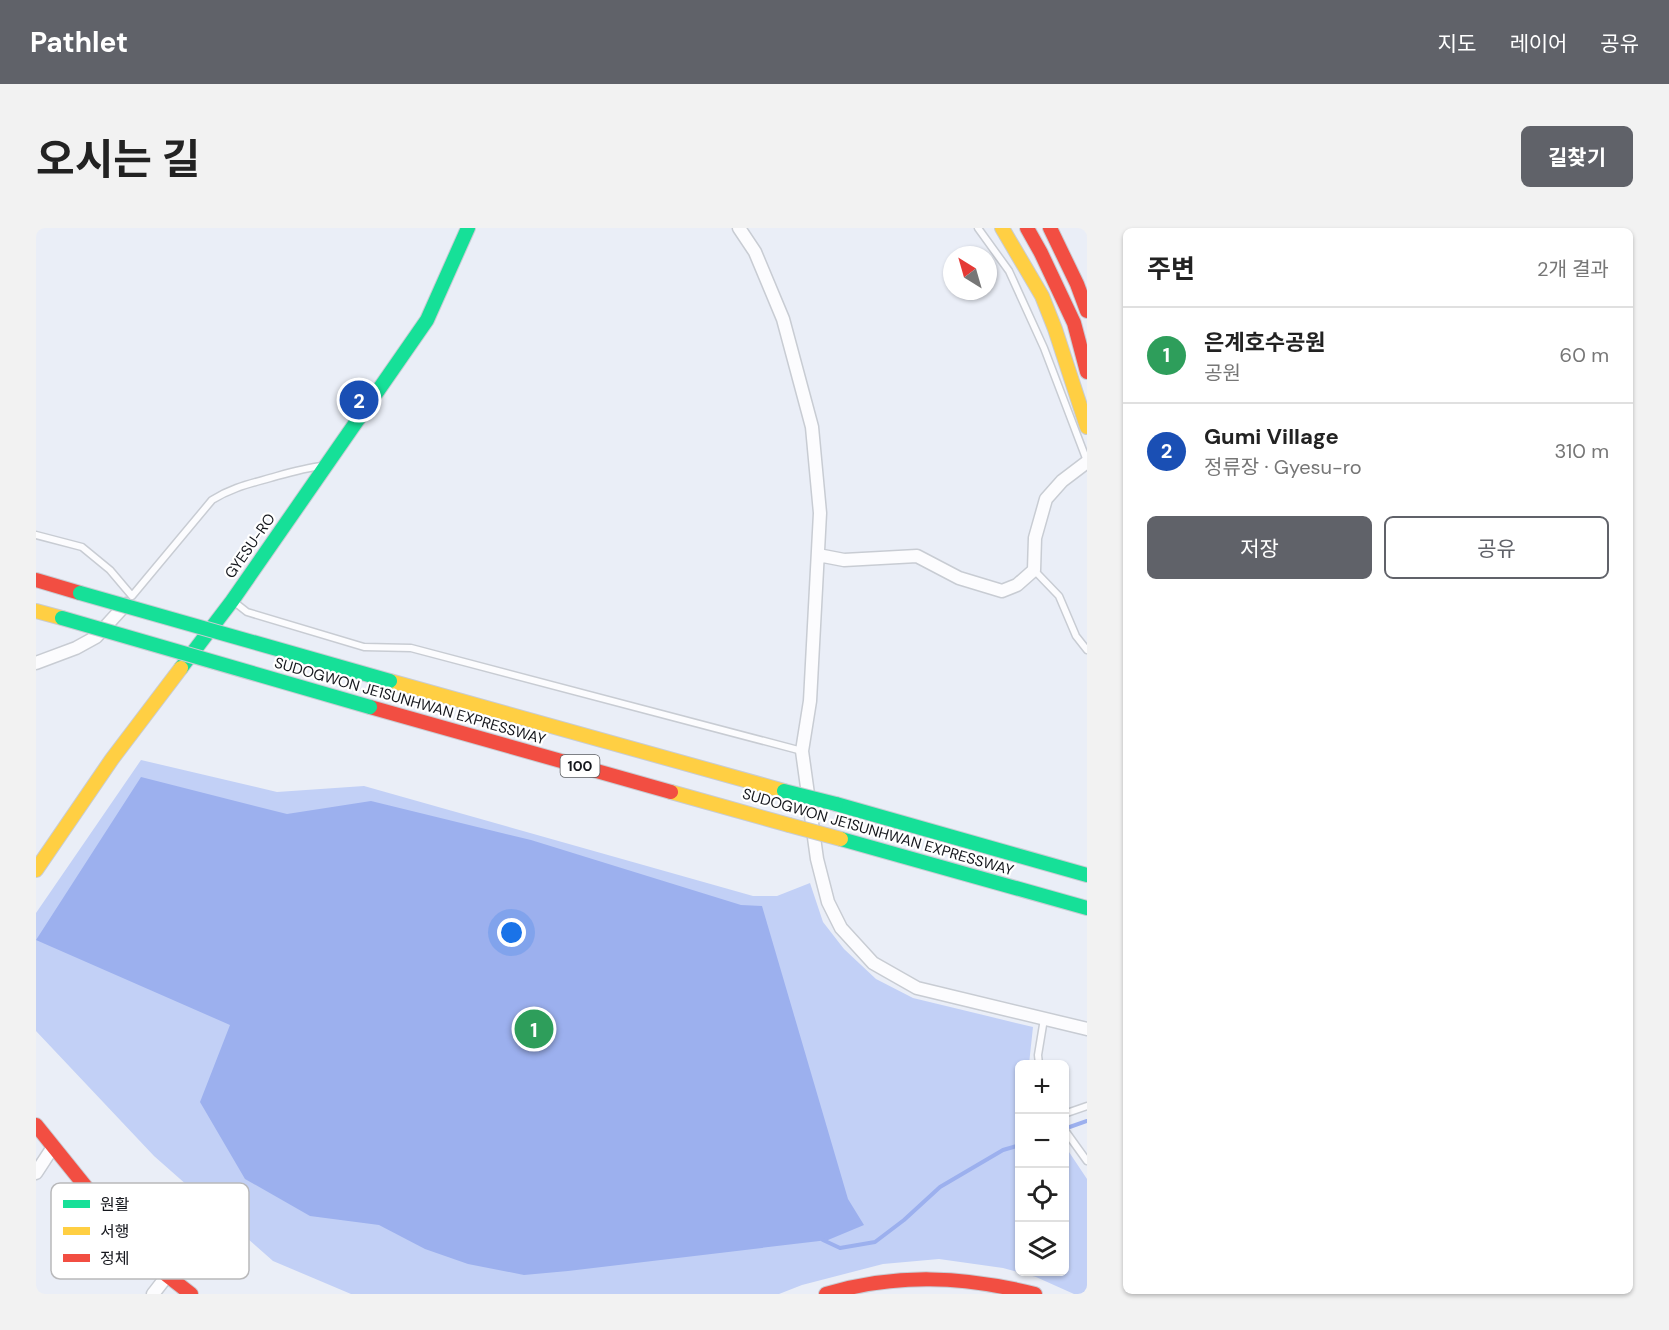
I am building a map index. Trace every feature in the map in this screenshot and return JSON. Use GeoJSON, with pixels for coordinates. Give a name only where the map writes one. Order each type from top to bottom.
{"type":"FeatureCollection","features":[{"type":"Feature","properties":{"kind":"main road","name":"GYESU-RO"},"geometry":{"type":"LineString","coordinates":[[36,870],[112,759],[232,601],[427,320],[468,228]]}},
{"type":"Feature","properties":{"kind":"main road"},"geometry":{"type":"LineString","coordinates":[[1002,228],[1041,296],[1055,329],[1087,427]]}},
{"type":"Feature","properties":{"kind":"main road"},"geometry":{"type":"LineString","coordinates":[[1027,228],[1074,323],[1087,372]]}},
{"type":"Feature","properties":{"kind":"main road"},"geometry":{"type":"LineString","coordinates":[[1050,228],[1077,284],[1087,311]]}},
{"type":"Feature","properties":{"kind":"main road","name":"SUDOGWON JE1SUNHWAN EXPRESSWAY"},"geometry":{"type":"LineString","coordinates":[[36,580],[1087,875]]}},
{"type":"Feature","properties":{"kind":"main road","name":"SUDOGWON JE1SUNHWAN EXPRESSWAY"},"geometry":{"type":"LineString","coordinates":[[36,611],[1087,908]]}},
{"type":"Feature","properties":{"kind":"main road"},"geometry":{"type":"LineString","coordinates":[[36,1125],[82,1183]]}},
{"type":"Feature","properties":{"kind":"main road"},"geometry":{"type":"LineString","coordinates":[[171,1279],[191,1294]]}},
{"type":"Feature","properties":{"kind":"main road"},"geometry":{"type":"LineString","coordinates":[[826,1294],[860,1286],[922,1279],[979,1282],[1013,1287],[1035,1294]]}},
{"type":"Feature","properties":{"kind":"street"},"geometry":{"type":"LineString","coordinates":[[739,228],[755,252],[783,319],[812,427],[820,513],[810,701],[802,751],[817,859],[828,902],[841,928],[873,963],[917,988],[1087,1029]]}},
{"type":"Feature","properties":{"kind":"street"},"geometry":{"type":"LineString","coordinates":[[818,555],[844,560],[918,556],[959,578],[1002,591],[1017,585],[1034,570],[1035,538],[1046,499],[1062,480],[1087,461]]}},
{"type":"Feature","properties":{"kind":"street"},"geometry":{"type":"LineString","coordinates":[[36,663],[76,648],[96,637],[132,596]]}},
{"type":"Feature","properties":{"kind":"street"},"geometry":{"type":"LineString","coordinates":[[36,1173],[53,1147]]}},
{"type":"Feature","properties":{"kind":"street"},"geometry":{"type":"LineString","coordinates":[[153,1294],[165,1279]]}},
{"type":"Feature","properties":{"kind":"lane"},"geometry":{"type":"LineString","coordinates":[[978,228],[1009,271],[1044,348],[1087,461]]}},
{"type":"Feature","properties":{"kind":"lane"},"geometry":{"type":"LineString","coordinates":[[36,535],[82,547],[110,570],[132,596],[212,500],[241,485],[301,468],[327,466]]}},
{"type":"Feature","properties":{"kind":"lane"},"geometry":{"type":"LineString","coordinates":[[1034,570],[1059,596],[1076,636],[1087,650]]}},
{"type":"Feature","properties":{"kind":"lane"},"geometry":{"type":"LineString","coordinates":[[232,601],[247,612],[364,647],[411,648],[802,751]]}},
{"type":"Feature","properties":{"kind":"lane"},"geometry":{"type":"LineString","coordinates":[[1038,1060],[1044,1019]]}},
{"type":"Feature","properties":{"kind":"lane"},"geometry":{"type":"LineString","coordinates":[[1069,1113],[1087,1106]]}},
{"type":"Feature","properties":{"kind":"lane"},"geometry":{"type":"LineString","coordinates":[[1069,1135],[1087,1161]]}},
{"type":"Feature","properties":{"kind":"shaded area"},"geometry":{"type":"Polygon","coordinates":[[[141,760],[277,792],[364,786],[753,896],[777,896],[810,883],[823,922],[844,949],[876,979],[913,998],[1033,1027],[1029,1060],[1015,1060],[1015,1271],[939,1259],[883,1264],[802,1285],[779,1294],[351,1294],[273,1261],[249,1240],[249,1183],[185,1183],[154,1156],[36,1031],[36,913],[141,760]]]}},
{"type":"Feature","properties":{"kind":"shaded area"},"geometry":{"type":"Polygon","coordinates":[[[141,777],[287,814],[371,801],[531,840],[741,905],[762,906],[848,1199],[864,1225],[828,1240],[524,1275],[468,1264],[425,1249],[379,1225],[310,1216],[245,1179],[200,1102],[230,1025],[36,940],[141,777]]]}},
{"type":"Feature","properties":{"kind":"shaded area"},"geometry":{"type":"Polygon","coordinates":[[[1069,1152],[1087,1179],[1087,1294],[1074,1294],[1032,1276],[1069,1276],[1069,1152]]]}},
{"type":"Feature","properties":{"kind":"waterway"},"geometry":{"type":"LineString","coordinates":[[1069,1127],[1087,1121]]}},
{"type":"Feature","properties":{"kind":"waterway"},"geometry":{"type":"LineString","coordinates":[[823,1240],[840,1248],[875,1242],[904,1220],[940,1187],[1003,1150],[1015,1146]]}},
{"type":"Feature","properties":{"kind":"traffic: fast"},"geometry":{"type":"LineString","coordinates":[[181,668],[232,601],[427,320],[468,228]]}},
{"type":"Feature","properties":{"kind":"traffic: fast"},"geometry":{"type":"LineString","coordinates":[[80,593],[390,681]]}},
{"type":"Feature","properties":{"kind":"traffic: fast"},"geometry":{"type":"LineString","coordinates":[[62,618],[370,707]]}},
{"type":"Feature","properties":{"kind":"traffic: fast"},"geometry":{"type":"LineString","coordinates":[[784,791],[836,804]]}},
{"type":"Feature","properties":{"kind":"traffic: fast"},"geometry":{"type":"LineString","coordinates":[[836,804],[1087,875]]}},
{"type":"Feature","properties":{"kind":"traffic: fast"},"geometry":{"type":"LineString","coordinates":[[841,839],[1087,908]]}},
{"type":"Feature","properties":{"kind":"traffic: slow"},"geometry":{"type":"LineString","coordinates":[[1002,228],[1042,296],[1087,427]]}},
{"type":"Feature","properties":{"kind":"traffic: slow"},"geometry":{"type":"LineString","coordinates":[[36,611],[62,618]]}},
{"type":"Feature","properties":{"kind":"traffic: slow"},"geometry":{"type":"LineString","coordinates":[[36,870],[112,759],[181,668]]}},
{"type":"Feature","properties":{"kind":"traffic: slow"},"geometry":{"type":"LineString","coordinates":[[390,681],[784,791]]}},
{"type":"Feature","properties":{"kind":"traffic: slow"},"geometry":{"type":"LineString","coordinates":[[671,792],[789,825]]}},
{"type":"Feature","properties":{"kind":"traffic: slow"},"geometry":{"type":"LineString","coordinates":[[789,825],[841,839]]}},
{"type":"Feature","properties":{"kind":"traffic: jam"},"geometry":{"type":"LineString","coordinates":[[1027,228],[1074,323],[1087,372]]}},
{"type":"Feature","properties":{"kind":"traffic: jam"},"geometry":{"type":"LineString","coordinates":[[1050,228],[1077,284],[1087,311]]}},
{"type":"Feature","properties":{"kind":"traffic: jam"},"geometry":{"type":"LineString","coordinates":[[36,580],[80,593]]}},
{"type":"Feature","properties":{"kind":"traffic: jam"},"geometry":{"type":"LineString","coordinates":[[370,707],[671,792]]}},
{"type":"Feature","properties":{"kind":"traffic: jam"},"geometry":{"type":"LineString","coordinates":[[36,1125],[83,1183]]}},
{"type":"Feature","properties":{"kind":"traffic: jam"},"geometry":{"type":"LineString","coordinates":[[172,1279],[191,1294]]}},
{"type":"Feature","properties":{"kind":"traffic: jam"},"geometry":{"type":"LineString","coordinates":[[826,1294],[878,1283],[930,1279],[982,1283],[1035,1294]]}},
{"type":"Feature","properties":{"kind":"place","name":"Gumi Village"},"geometry":{"type":"Point","coordinates":[359,400]}},
{"type":"Feature","properties":{"kind":"place","name":"은계호수공원"},"geometry":{"type":"Point","coordinates":[534,1029]}}]}
